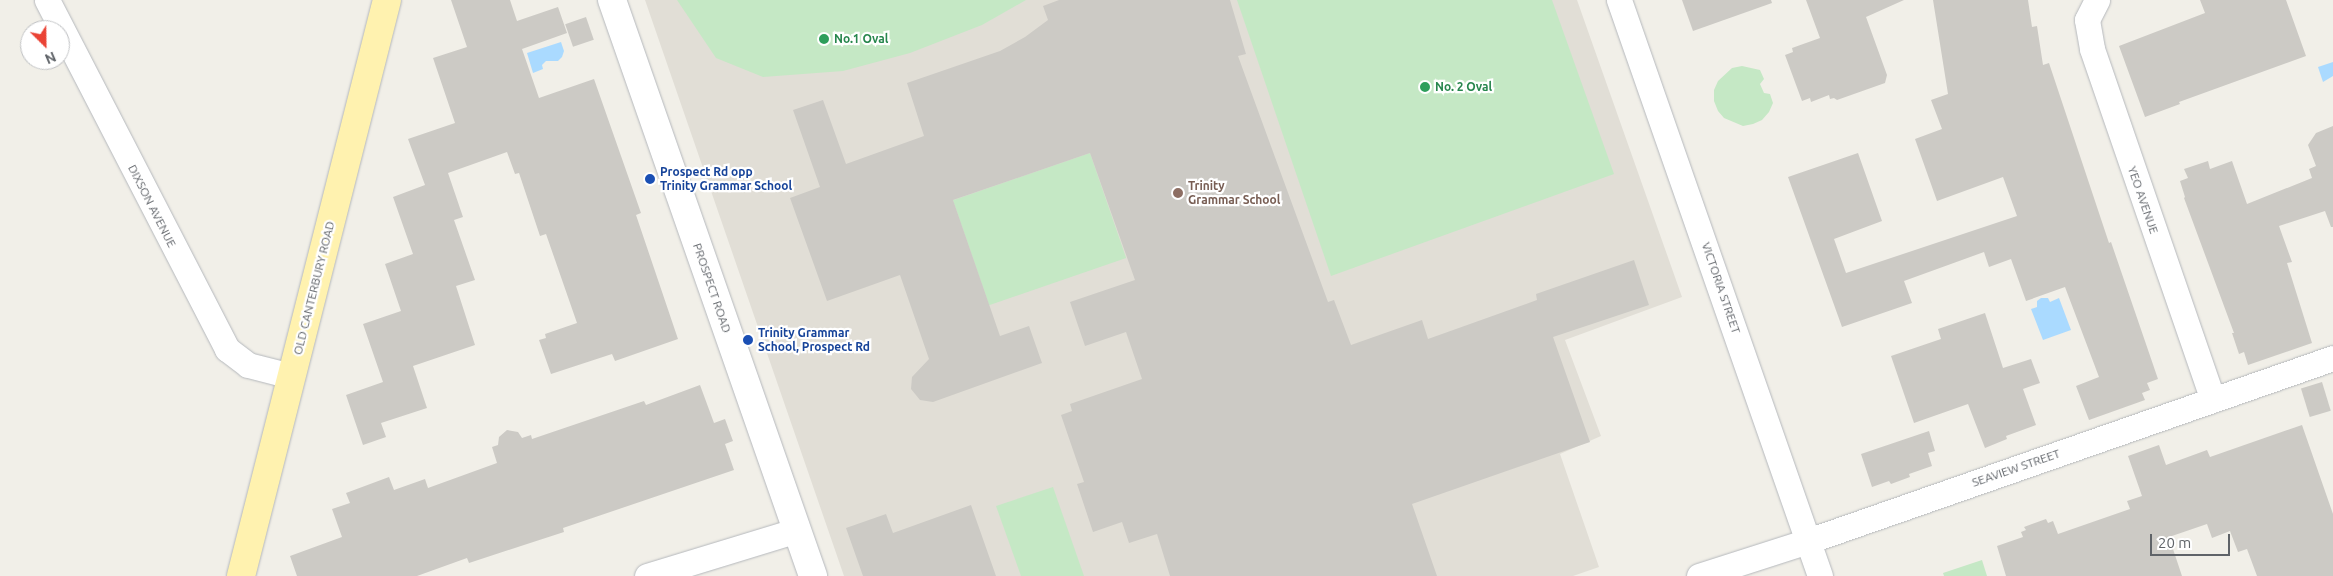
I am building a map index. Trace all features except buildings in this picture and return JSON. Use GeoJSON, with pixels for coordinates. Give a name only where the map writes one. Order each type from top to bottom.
{"type":"FeatureCollection","features":[{"type":"Feature","properties":{"kind":"main road","name":"OLD CANTERBURY ROAD"},"geometry":{"type":"LineString","coordinates":[[241,576],[387,0]]}},
{"type":"Feature","properties":{"kind":"street","name":"DIXSON AVENUE"},"geometry":{"type":"LineString","coordinates":[[47,0],[227,349],[248,365],[291,376]]}},
{"type":"Feature","properties":{"kind":"street","name":"PROSPECT ROAD"},"geometry":{"type":"LineString","coordinates":[[612,0],[813,576]]}},
{"type":"Feature","properties":{"kind":"street","name":"VICTORIA STREET"},"geometry":{"type":"LineString","coordinates":[[1619,0],[1820,576]]}},
{"type":"Feature","properties":{"kind":"street","name":"YEO AVENUE"},"geometry":{"type":"LineString","coordinates":[[2097,0],[2087,20],[2092,49],[2212,400]]}},
{"type":"Feature","properties":{"kind":"street","name":"SEAVIEW STREET"},"geometry":{"type":"LineString","coordinates":[[1699,576],[1808,541],[2333,358]]}},
{"type":"Feature","properties":{"kind":"street"},"geometry":{"type":"LineString","coordinates":[[647,576],[798,530]]}},
{"type":"Feature","properties":{"kind":"shaded area","name":"Trinity Grammar School"},"geometry":{"type":"Polygon","coordinates":[[[645,0],[1577,0],[1682,297],[1565,340],[1601,436],[1560,454],[1599,567],[1573,576],[844,576],[645,0]]]}},
{"type":"Feature","properties":{"kind":"green space","name":"No.1 Oval"},"geometry":{"type":"Polygon","coordinates":[[[677,0],[1026,0],[982,25],[910,53],[843,71],[763,77],[716,58],[677,0]]]}},
{"type":"Feature","properties":{"kind":"green space","name":"No. 2 Oval"},"geometry":{"type":"Polygon","coordinates":[[[1237,0],[1552,0],[1614,174],[1331,276],[1237,0]]]}},
{"type":"Feature","properties":{"kind":"green space"},"geometry":{"type":"Polygon","coordinates":[[[1742,66],[1760,70],[1764,79],[1760,84],[1764,93],[1770,94],[1773,103],[1769,112],[1762,120],[1743,126],[1724,118],[1718,111],[1714,101],[1714,90],[1718,81],[1732,68],[1742,66]]]}},
{"type":"Feature","properties":{"kind":"green space"},"geometry":{"type":"Polygon","coordinates":[[[1090,153],[1126,258],[989,305],[953,200],[1090,153]]]}},
{"type":"Feature","properties":{"kind":"green space"},"geometry":{"type":"Polygon","coordinates":[[[1053,487],[1084,576],[1021,576],[996,506],[1053,487]]]}},
{"type":"Feature","properties":{"kind":"green space"},"geometry":{"type":"Polygon","coordinates":[[[1982,560],[1987,576],[1944,576],[1943,573],[1982,560]]]}},
{"type":"Feature","properties":{"kind":"water"},"geometry":{"type":"Polygon","coordinates":[[[561,42],[564,51],[562,57],[558,61],[546,61],[542,65],[543,69],[533,73],[527,53],[561,42]]]}},
{"type":"Feature","properties":{"kind":"water"},"geometry":{"type":"Polygon","coordinates":[[[2333,62],[2333,76],[2323,82],[2318,67],[2333,62]]]}},
{"type":"Feature","properties":{"kind":"water"},"geometry":{"type":"Polygon","coordinates":[[[2041,298],[2048,298],[2050,302],[2059,298],[2071,330],[2043,340],[2031,309],[2037,307],[2037,301],[2041,298]]]}},
{"type":"Feature","properties":{"kind":"place","name":"No.1 Oval"},"geometry":{"type":"Point","coordinates":[824,39]}},
{"type":"Feature","properties":{"kind":"place","name":"No. 2 Oval"},"geometry":{"type":"Point","coordinates":[1425,87]}},
{"type":"Feature","properties":{"kind":"place","name":"Prospect Rd opp Trinity Grammar School"},"geometry":{"type":"Point","coordinates":[650,179]}},
{"type":"Feature","properties":{"kind":"place","name":"Trinity Grammar School"},"geometry":{"type":"Point","coordinates":[1178,193]}},
{"type":"Feature","properties":{"kind":"place","name":"Trinity Grammar School, Prospect Rd"},"geometry":{"type":"Point","coordinates":[748,340]}}]}
